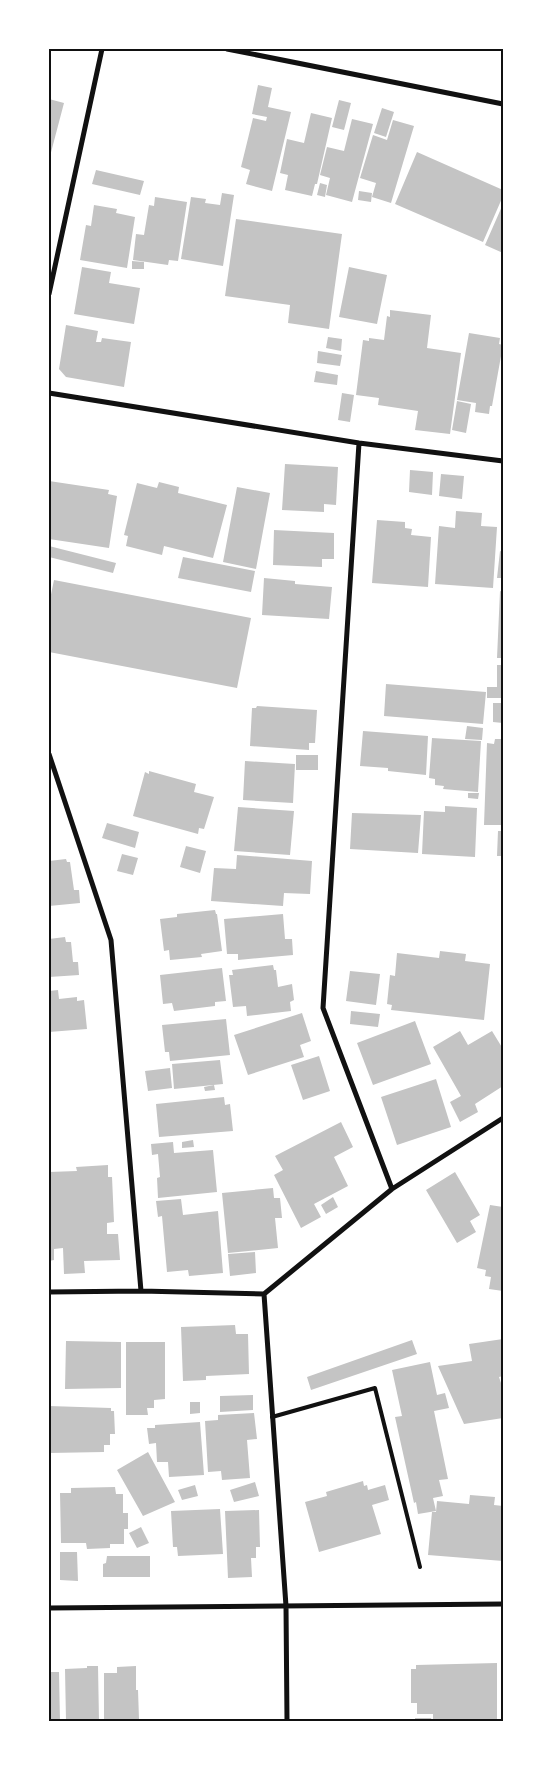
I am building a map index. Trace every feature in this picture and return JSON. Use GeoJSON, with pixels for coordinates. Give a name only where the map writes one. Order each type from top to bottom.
{"type":"FeatureCollection","features":[{"type":"Feature","properties":{"kind":"street"},"geometry":{"type":"LineString","coordinates":[[49,294],[102,49]]}},
{"type":"Feature","properties":{"kind":"street"},"geometry":{"type":"LineString","coordinates":[[227,49],[503,104]]}},
{"type":"Feature","properties":{"kind":"street"},"geometry":{"type":"LineString","coordinates":[[49,393],[359,443],[503,461]]}},
{"type":"Feature","properties":{"kind":"street"},"geometry":{"type":"LineString","coordinates":[[359,443],[323,1008],[392,1189]]}},
{"type":"Feature","properties":{"kind":"street"},"geometry":{"type":"LineString","coordinates":[[49,754],[111,940],[141,1291]]}},
{"type":"Feature","properties":{"kind":"street"},"geometry":{"type":"LineString","coordinates":[[49,1292],[141,1291],[264,1294],[392,1189],[503,1118]]}},
{"type":"Feature","properties":{"kind":"street"},"geometry":{"type":"LineString","coordinates":[[264,1294],[286,1606],[287,1721]]}},
{"type":"Feature","properties":{"kind":"street"},"geometry":{"type":"LineString","coordinates":[[49,1608],[503,1604]]}},
{"type":"Feature","properties":{"kind":"lane"},"geometry":{"type":"LineString","coordinates":[[272,1417],[376,1388],[420,1567]]}},
{"type":"Feature","properties":{"kind":"building"},"geometry":{"type":"Polygon","coordinates":[[[258,85],[272,88],[268,107],[291,112],[272,191],[246,184],[250,170],[241,167],[253,118],[266,121],[267,117],[252,114],[258,85]]]}},
{"type":"Feature","properties":{"kind":"building"},"geometry":{"type":"Polygon","coordinates":[[[49,99],[64,103],[49,160],[49,99]]]}},
{"type":"Feature","properties":{"kind":"building"},"geometry":{"type":"Polygon","coordinates":[[[339,100],[351,103],[344,130],[332,127],[339,100]]]}},
{"type":"Feature","properties":{"kind":"building"},"geometry":{"type":"Polygon","coordinates":[[[382,108],[394,112],[386,137],[374,133],[382,108]]]}},
{"type":"Feature","properties":{"kind":"building"},"geometry":{"type":"Polygon","coordinates":[[[311,113],[332,118],[317,184],[315,184],[312,196],[285,190],[288,175],[280,173],[287,139],[304,143],[311,113]]]}},
{"type":"Feature","properties":{"kind":"building"},"geometry":{"type":"Polygon","coordinates":[[[352,119],[373,124],[352,202],[326,195],[330,178],[320,175],[327,147],[344,151],[352,119]]]}},
{"type":"Feature","properties":{"kind":"building"},"geometry":{"type":"Polygon","coordinates":[[[393,120],[414,126],[391,203],[372,197],[376,183],[360,178],[373,135],[387,140],[393,120]]]}},
{"type":"Feature","properties":{"kind":"building"},"geometry":{"type":"Polygon","coordinates":[[[417,152],[503,190],[503,196],[483,242],[395,204],[417,152]]]}},
{"type":"Feature","properties":{"kind":"building"},"geometry":{"type":"Polygon","coordinates":[[[96,170],[144,181],[140,195],[92,184],[96,170]]]}},
{"type":"Feature","properties":{"kind":"building"},"geometry":{"type":"Polygon","coordinates":[[[320,183],[327,185],[325,197],[317,195],[320,183]]]}},
{"type":"Feature","properties":{"kind":"building"},"geometry":{"type":"Polygon","coordinates":[[[359,191],[372,193],[371,202],[358,200],[359,191]]]}},
{"type":"Feature","properties":{"kind":"building"},"geometry":{"type":"Polygon","coordinates":[[[222,193],[234,195],[223,266],[181,259],[191,197],[206,199],[205,203],[220,205],[222,193]]]}},
{"type":"Feature","properties":{"kind":"building"},"geometry":{"type":"Polygon","coordinates":[[[155,197],[187,202],[178,261],[169,260],[168,265],[133,260],[136,234],[144,235],[149,205],[154,206],[155,197]]]}},
{"type":"Feature","properties":{"kind":"building"},"geometry":{"type":"Polygon","coordinates":[[[503,204],[503,253],[485,245],[503,204]]]}},
{"type":"Feature","properties":{"kind":"building"},"geometry":{"type":"Polygon","coordinates":[[[94,205],[117,209],[116,213],[135,217],[127,268],[80,260],[86,225],[91,226],[94,205]]]}},
{"type":"Feature","properties":{"kind":"building"},"geometry":{"type":"Polygon","coordinates":[[[236,219],[342,234],[329,329],[288,323],[290,305],[225,296],[236,219]]]}},
{"type":"Feature","properties":{"kind":"building"},"geometry":{"type":"Polygon","coordinates":[[[132,261],[144,262],[144,269],[132,269],[132,261]]]}},
{"type":"Feature","properties":{"kind":"building"},"geometry":{"type":"Polygon","coordinates":[[[82,267],[111,272],[109,283],[140,288],[134,324],[74,314],[82,267]]]}},
{"type":"Feature","properties":{"kind":"building"},"geometry":{"type":"Polygon","coordinates":[[[349,267],[387,275],[377,324],[339,317],[349,267]]]}},
{"type":"Feature","properties":{"kind":"building"},"geometry":{"type":"Polygon","coordinates":[[[390,310],[431,315],[427,348],[461,353],[450,434],[415,430],[418,411],[378,405],[379,398],[356,395],[363,340],[369,341],[369,338],[384,340],[387,316],[390,317],[390,310]]]}},
{"type":"Feature","properties":{"kind":"building"},"geometry":{"type":"Polygon","coordinates":[[[66,325],[98,331],[96,342],[101,342],[102,338],[131,342],[124,387],[66,377],[59,369],[66,325]]]}},
{"type":"Feature","properties":{"kind":"building"},"geometry":{"type":"Polygon","coordinates":[[[469,333],[500,338],[499,344],[503,345],[489,414],[475,412],[476,403],[457,400],[469,333]]]}},
{"type":"Feature","properties":{"kind":"building"},"geometry":{"type":"Polygon","coordinates":[[[328,337],[342,339],[341,351],[326,348],[328,337]]]}},
{"type":"Feature","properties":{"kind":"building"},"geometry":{"type":"Polygon","coordinates":[[[318,351],[342,355],[340,366],[317,363],[318,351]]]}},
{"type":"Feature","properties":{"kind":"building"},"geometry":{"type":"Polygon","coordinates":[[[316,371],[338,375],[337,385],[314,382],[316,371]]]}},
{"type":"Feature","properties":{"kind":"building"},"geometry":{"type":"Polygon","coordinates":[[[342,393],[354,395],[350,422],[338,420],[342,393]]]}},
{"type":"Feature","properties":{"kind":"building"},"geometry":{"type":"Polygon","coordinates":[[[457,401],[471,404],[466,433],[452,430],[457,401]]]}},
{"type":"Feature","properties":{"kind":"building"},"geometry":{"type":"Polygon","coordinates":[[[285,464],[338,467],[336,505],[324,504],[324,512],[282,510],[285,464]]]}},
{"type":"Feature","properties":{"kind":"building"},"geometry":{"type":"Polygon","coordinates":[[[410,470],[433,472],[432,495],[409,492],[410,470]]]}},
{"type":"Feature","properties":{"kind":"building"},"geometry":{"type":"Polygon","coordinates":[[[441,474],[464,476],[462,499],[439,496],[441,474]]]}},
{"type":"Feature","properties":{"kind":"building"},"geometry":{"type":"Polygon","coordinates":[[[49,481],[109,490],[108,494],[117,496],[109,548],[49,539],[49,481]]]}},
{"type":"Feature","properties":{"kind":"building"},"geometry":{"type":"Polygon","coordinates":[[[159,482],[179,487],[178,493],[227,505],[213,558],[164,546],[162,555],[126,546],[128,536],[124,535],[137,483],[157,488],[159,482]]]}},
{"type":"Feature","properties":{"kind":"building"},"geometry":{"type":"Polygon","coordinates":[[[237,487],[270,493],[256,569],[223,562],[237,487]]]}},
{"type":"Feature","properties":{"kind":"building"},"geometry":{"type":"Polygon","coordinates":[[[456,511],[482,513],[481,526],[497,527],[493,588],[435,584],[439,526],[455,528],[456,511]]]}},
{"type":"Feature","properties":{"kind":"building"},"geometry":{"type":"Polygon","coordinates":[[[377,520],[405,522],[405,528],[412,529],[411,535],[431,537],[428,587],[372,583],[377,520]]]}},
{"type":"Feature","properties":{"kind":"building"},"geometry":{"type":"Polygon","coordinates":[[[274,530],[334,533],[334,559],[322,559],[322,567],[273,565],[274,530]]]}},
{"type":"Feature","properties":{"kind":"building"},"geometry":{"type":"Polygon","coordinates":[[[49,546],[116,563],[113,573],[49,557],[49,546]]]}},
{"type":"Feature","properties":{"kind":"building"},"geometry":{"type":"Polygon","coordinates":[[[500,551],[503,552],[503,578],[497,578],[500,551]]]}},
{"type":"Feature","properties":{"kind":"building"},"geometry":{"type":"Polygon","coordinates":[[[183,557],[255,571],[251,592],[178,578],[183,557]]]}},
{"type":"Feature","properties":{"kind":"building"},"geometry":{"type":"Polygon","coordinates":[[[264,578],[295,581],[295,584],[332,587],[329,619],[262,615],[264,578]]]}},
{"type":"Feature","properties":{"kind":"building"},"geometry":{"type":"Polygon","coordinates":[[[54,580],[251,618],[237,688],[49,652],[49,604],[54,580]]]}},
{"type":"Feature","properties":{"kind":"building"},"geometry":{"type":"Polygon","coordinates":[[[500,591],[503,592],[503,658],[497,658],[500,591]]]}},
{"type":"Feature","properties":{"kind":"building"},"geometry":{"type":"Polygon","coordinates":[[[497,665],[503,665],[503,698],[487,698],[487,687],[497,687],[497,665]]]}},
{"type":"Feature","properties":{"kind":"building"},"geometry":{"type":"Polygon","coordinates":[[[386,684],[486,692],[483,724],[384,716],[386,684]]]}},
{"type":"Feature","properties":{"kind":"building"},"geometry":{"type":"Polygon","coordinates":[[[493,703],[503,703],[503,723],[493,722],[493,703]]]}},
{"type":"Feature","properties":{"kind":"building"},"geometry":{"type":"Polygon","coordinates":[[[257,706],[317,710],[315,743],[309,743],[309,750],[250,746],[252,708],[257,706]]]}},
{"type":"Feature","properties":{"kind":"building"},"geometry":{"type":"Polygon","coordinates":[[[467,726],[483,728],[482,740],[465,739],[467,726]]]}},
{"type":"Feature","properties":{"kind":"building"},"geometry":{"type":"Polygon","coordinates":[[[363,731],[428,736],[426,775],[388,771],[388,768],[360,766],[363,731]]]}},
{"type":"Feature","properties":{"kind":"building"},"geometry":{"type":"Polygon","coordinates":[[[432,738],[481,741],[478,792],[443,789],[444,786],[435,785],[435,779],[429,778],[432,738]]]}},
{"type":"Feature","properties":{"kind":"building"},"geometry":{"type":"Polygon","coordinates":[[[495,739],[503,739],[503,825],[484,825],[487,743],[494,744],[495,739]]]}},
{"type":"Feature","properties":{"kind":"building"},"geometry":{"type":"Polygon","coordinates":[[[296,755],[318,755],[318,770],[296,770],[296,755]]]}},
{"type":"Feature","properties":{"kind":"building"},"geometry":{"type":"Polygon","coordinates":[[[245,761],[295,764],[293,803],[243,800],[245,761]]]}},
{"type":"Feature","properties":{"kind":"building"},"geometry":{"type":"Polygon","coordinates":[[[149,771],[196,784],[194,792],[214,797],[204,829],[199,828],[198,834],[133,816],[145,772],[149,774],[149,771]]]}},
{"type":"Feature","properties":{"kind":"building"},"geometry":{"type":"Polygon","coordinates":[[[468,793],[479,793],[478,799],[468,798],[468,793]]]}},
{"type":"Feature","properties":{"kind":"building"},"geometry":{"type":"Polygon","coordinates":[[[445,806],[477,808],[475,857],[422,854],[424,811],[445,812],[445,806]]]}},
{"type":"Feature","properties":{"kind":"building"},"geometry":{"type":"Polygon","coordinates":[[[238,807],[294,811],[290,855],[234,851],[238,807]]]}},
{"type":"Feature","properties":{"kind":"building"},"geometry":{"type":"Polygon","coordinates":[[[352,813],[421,815],[418,853],[350,849],[352,813]]]}},
{"type":"Feature","properties":{"kind":"building"},"geometry":{"type":"Polygon","coordinates":[[[107,823],[139,832],[135,848],[102,838],[107,823]]]}},
{"type":"Feature","properties":{"kind":"building"},"geometry":{"type":"Polygon","coordinates":[[[498,831],[503,831],[503,856],[497,856],[498,831]]]}},
{"type":"Feature","properties":{"kind":"building"},"geometry":{"type":"Polygon","coordinates":[[[186,846],[206,851],[200,873],[180,867],[186,846]]]}},
{"type":"Feature","properties":{"kind":"building"},"geometry":{"type":"Polygon","coordinates":[[[122,854],[138,858],[133,875],[117,871],[122,854]]]}},
{"type":"Feature","properties":{"kind":"building"},"geometry":{"type":"Polygon","coordinates":[[[237,855],[312,861],[310,894],[284,893],[283,906],[211,901],[214,868],[236,869],[237,855]]]}},
{"type":"Feature","properties":{"kind":"building"},"geometry":{"type":"Polygon","coordinates":[[[66,859],[67,862],[70,862],[74,890],[79,890],[80,903],[49,906],[49,861],[66,859]]]}},
{"type":"Feature","properties":{"kind":"building"},"geometry":{"type":"Polygon","coordinates":[[[215,910],[222,951],[201,954],[202,957],[170,960],[169,950],[164,951],[160,919],[177,917],[177,914],[215,910]]]}},
{"type":"Feature","properties":{"kind":"building"},"geometry":{"type":"Polygon","coordinates":[[[283,914],[285,939],[292,939],[293,955],[238,960],[238,954],[227,954],[224,919],[283,914]]]}},
{"type":"Feature","properties":{"kind":"building"},"geometry":{"type":"Polygon","coordinates":[[[65,937],[66,942],[71,942],[73,962],[78,962],[79,975],[49,977],[49,939],[65,937]]]}},
{"type":"Feature","properties":{"kind":"building"},"geometry":{"type":"Polygon","coordinates":[[[440,951],[466,954],[465,961],[490,964],[484,1020],[391,1010],[392,1005],[387,1004],[390,975],[395,976],[397,953],[439,958],[440,951]]]}},
{"type":"Feature","properties":{"kind":"building"},"geometry":{"type":"Polygon","coordinates":[[[273,965],[274,970],[276,970],[278,987],[292,984],[294,1000],[290,1002],[291,1011],[247,1016],[246,1006],[233,1007],[229,975],[233,975],[232,970],[273,965]]]}},
{"type":"Feature","properties":{"kind":"building"},"geometry":{"type":"Polygon","coordinates":[[[222,968],[226,1001],[215,1002],[215,1006],[174,1011],[172,1003],[163,1004],[160,975],[222,968]]]}},
{"type":"Feature","properties":{"kind":"building"},"geometry":{"type":"Polygon","coordinates":[[[350,971],[380,974],[376,1005],[346,1001],[350,971]]]}},
{"type":"Feature","properties":{"kind":"building"},"geometry":{"type":"Polygon","coordinates":[[[58,990],[59,999],[77,997],[77,1001],[84,1000],[87,1029],[49,1032],[49,991],[58,990]]]}},
{"type":"Feature","properties":{"kind":"building"},"geometry":{"type":"Polygon","coordinates":[[[351,1011],[380,1014],[378,1027],[350,1024],[351,1011]]]}},
{"type":"Feature","properties":{"kind":"building"},"geometry":{"type":"Polygon","coordinates":[[[302,1013],[311,1041],[300,1045],[304,1057],[248,1075],[234,1035],[302,1013]]]}},
{"type":"Feature","properties":{"kind":"building"},"geometry":{"type":"Polygon","coordinates":[[[226,1019],[230,1055],[170,1061],[169,1052],[165,1052],[162,1025],[226,1019]]]}},
{"type":"Feature","properties":{"kind":"building"},"geometry":{"type":"Polygon","coordinates":[[[415,1021],[431,1064],[373,1085],[357,1043],[415,1021]]]}},
{"type":"Feature","properties":{"kind":"building"},"geometry":{"type":"Polygon","coordinates":[[[460,1031],[468,1045],[492,1031],[503,1049],[503,1086],[475,1104],[478,1112],[460,1122],[450,1102],[461,1096],[433,1047],[460,1031]]]}},
{"type":"Feature","properties":{"kind":"building"},"geometry":{"type":"Polygon","coordinates":[[[319,1056],[330,1091],[303,1100],[291,1065],[319,1056]]]}},
{"type":"Feature","properties":{"kind":"building"},"geometry":{"type":"Polygon","coordinates":[[[220,1060],[223,1084],[174,1089],[172,1064],[220,1060]]]}},
{"type":"Feature","properties":{"kind":"building"},"geometry":{"type":"Polygon","coordinates":[[[170,1068],[172,1088],[148,1091],[145,1071],[170,1068]]]}},
{"type":"Feature","properties":{"kind":"building"},"geometry":{"type":"Polygon","coordinates":[[[436,1079],[451,1127],[397,1145],[381,1097],[436,1079]]]}},
{"type":"Feature","properties":{"kind":"building"},"geometry":{"type":"Polygon","coordinates":[[[214,1085],[215,1090],[205,1091],[204,1087],[214,1085]]]}},
{"type":"Feature","properties":{"kind":"building"},"geometry":{"type":"Polygon","coordinates":[[[224,1097],[225,1105],[230,1104],[233,1131],[159,1137],[156,1104],[224,1097]]]}},
{"type":"Feature","properties":{"kind":"building"},"geometry":{"type":"Polygon","coordinates":[[[341,1122],[353,1147],[334,1157],[348,1186],[314,1204],[321,1217],[301,1228],[274,1175],[283,1170],[275,1156],[341,1122]]]}},
{"type":"Feature","properties":{"kind":"building"},"geometry":{"type":"Polygon","coordinates":[[[193,1140],[194,1147],[182,1148],[182,1142],[193,1140]]]}},
{"type":"Feature","properties":{"kind":"building"},"geometry":{"type":"Polygon","coordinates":[[[173,1142],[174,1153],[213,1150],[217,1192],[158,1198],[157,1178],[160,1177],[158,1154],[152,1155],[151,1144],[173,1142]]]}},
{"type":"Feature","properties":{"kind":"building"},"geometry":{"type":"Polygon","coordinates":[[[108,1165],[108,1177],[112,1177],[114,1222],[107,1223],[107,1234],[118,1234],[120,1260],[84,1261],[85,1273],[64,1274],[63,1248],[54,1249],[54,1260],[49,1261],[49,1172],[77,1171],[76,1167],[108,1165]]]}},
{"type":"Feature","properties":{"kind":"building"},"geometry":{"type":"Polygon","coordinates":[[[455,1172],[480,1215],[470,1221],[476,1232],[457,1243],[426,1190],[455,1172]]]}},
{"type":"Feature","properties":{"kind":"building"},"geometry":{"type":"Polygon","coordinates":[[[273,1188],[274,1198],[280,1198],[282,1218],[275,1218],[278,1248],[228,1253],[222,1193],[273,1188]]]}},
{"type":"Feature","properties":{"kind":"building"},"geometry":{"type":"Polygon","coordinates":[[[333,1197],[338,1207],[326,1214],[321,1205],[333,1197]]]}},
{"type":"Feature","properties":{"kind":"building"},"geometry":{"type":"Polygon","coordinates":[[[181,1199],[183,1215],[218,1211],[223,1273],[189,1276],[188,1270],[167,1272],[162,1216],[158,1217],[156,1201],[181,1199]]]}},
{"type":"Feature","properties":{"kind":"building"},"geometry":{"type":"Polygon","coordinates":[[[490,1205],[503,1207],[503,1291],[489,1289],[491,1277],[485,1276],[486,1270],[477,1268],[490,1205]]]}},
{"type":"Feature","properties":{"kind":"building"},"geometry":{"type":"Polygon","coordinates":[[[255,1252],[256,1273],[230,1276],[228,1254],[255,1252]]]}},
{"type":"Feature","properties":{"kind":"building"},"geometry":{"type":"Polygon","coordinates":[[[235,1325],[236,1334],[248,1334],[249,1374],[206,1376],[206,1380],[183,1381],[181,1327],[235,1325]]]}},
{"type":"Feature","properties":{"kind":"building"},"geometry":{"type":"Polygon","coordinates":[[[503,1339],[503,1376],[499,1377],[501,1383],[503,1383],[503,1418],[464,1424],[438,1366],[472,1361],[469,1344],[503,1339]]]}},
{"type":"Feature","properties":{"kind":"building"},"geometry":{"type":"Polygon","coordinates":[[[412,1340],[417,1354],[311,1390],[307,1377],[412,1340]]]}},
{"type":"Feature","properties":{"kind":"building"},"geometry":{"type":"Polygon","coordinates":[[[66,1341],[121,1342],[121,1388],[65,1389],[66,1341]]]}},
{"type":"Feature","properties":{"kind":"building"},"geometry":{"type":"Polygon","coordinates":[[[126,1342],[165,1342],[165,1399],[154,1400],[154,1408],[147,1408],[148,1415],[126,1415],[126,1342]]]}},
{"type":"Feature","properties":{"kind":"building"},"geometry":{"type":"Polygon","coordinates":[[[430,1362],[437,1395],[445,1393],[449,1408],[434,1411],[448,1479],[439,1480],[443,1496],[433,1498],[436,1511],[418,1514],[395,1417],[402,1416],[392,1370],[430,1362]]]}},
{"type":"Feature","properties":{"kind":"building"},"geometry":{"type":"Polygon","coordinates":[[[253,1395],[253,1410],[220,1412],[220,1396],[253,1395]]]}},
{"type":"Feature","properties":{"kind":"building"},"geometry":{"type":"Polygon","coordinates":[[[190,1402],[200,1402],[200,1413],[190,1414],[190,1402]]]}},
{"type":"Feature","properties":{"kind":"building"},"geometry":{"type":"Polygon","coordinates":[[[49,1406],[111,1408],[111,1411],[114,1411],[115,1434],[110,1434],[110,1445],[104,1445],[104,1452],[49,1453],[49,1406]]]}},
{"type":"Feature","properties":{"kind":"building"},"geometry":{"type":"Polygon","coordinates":[[[254,1413],[257,1439],[247,1440],[250,1478],[222,1480],[221,1471],[208,1472],[205,1421],[218,1420],[218,1415],[254,1413]]]}},
{"type":"Feature","properties":{"kind":"building"},"geometry":{"type":"Polygon","coordinates":[[[200,1422],[204,1475],[169,1477],[168,1462],[157,1462],[156,1443],[149,1444],[147,1428],[155,1428],[155,1425],[200,1422]]]}},
{"type":"Feature","properties":{"kind":"building"},"geometry":{"type":"Polygon","coordinates":[[[148,1452],[175,1502],[143,1516],[117,1470],[148,1452]]]}},
{"type":"Feature","properties":{"kind":"building"},"geometry":{"type":"Polygon","coordinates":[[[363,1481],[364,1486],[367,1485],[368,1490],[385,1485],[389,1500],[372,1505],[381,1534],[319,1552],[305,1502],[327,1496],[326,1492],[363,1481]]]}},
{"type":"Feature","properties":{"kind":"building"},"geometry":{"type":"Polygon","coordinates":[[[255,1482],[259,1496],[234,1502],[230,1490],[255,1482]]]}},
{"type":"Feature","properties":{"kind":"building"},"geometry":{"type":"Polygon","coordinates":[[[195,1485],[198,1496],[182,1500],[178,1490],[195,1485]]]}},
{"type":"Feature","properties":{"kind":"building"},"geometry":{"type":"Polygon","coordinates":[[[115,1487],[116,1494],[123,1494],[123,1513],[128,1513],[128,1529],[124,1529],[124,1544],[110,1544],[110,1548],[87,1549],[86,1543],[61,1543],[60,1493],[71,1493],[71,1488],[115,1487]]]}},
{"type":"Feature","properties":{"kind":"building"},"geometry":{"type":"Polygon","coordinates":[[[470,1495],[495,1497],[494,1505],[503,1506],[503,1561],[428,1555],[432,1512],[436,1512],[437,1501],[469,1504],[470,1495]]]}},
{"type":"Feature","properties":{"kind":"building"},"geometry":{"type":"Polygon","coordinates":[[[220,1509],[223,1554],[178,1556],[177,1547],[173,1547],[171,1511],[220,1509]]]}},
{"type":"Feature","properties":{"kind":"building"},"geometry":{"type":"Polygon","coordinates":[[[259,1510],[260,1547],[256,1547],[256,1558],[251,1558],[252,1577],[228,1578],[225,1511],[259,1510]]]}},
{"type":"Feature","properties":{"kind":"building"},"geometry":{"type":"Polygon","coordinates":[[[141,1527],[149,1543],[137,1548],[129,1533],[141,1527]]]}},
{"type":"Feature","properties":{"kind":"building"},"geometry":{"type":"Polygon","coordinates":[[[60,1552],[77,1552],[78,1581],[60,1580],[60,1552]]]}},
{"type":"Feature","properties":{"kind":"building"},"geometry":{"type":"Polygon","coordinates":[[[107,1556],[150,1556],[150,1577],[103,1577],[103,1564],[106,1563],[107,1556]]]}},
{"type":"Feature","properties":{"kind":"building"},"geometry":{"type":"Polygon","coordinates":[[[497,1663],[497,1721],[433,1721],[433,1714],[417,1714],[417,1703],[411,1703],[411,1669],[416,1669],[416,1665],[497,1663]]]}},
{"type":"Feature","properties":{"kind":"building"},"geometry":{"type":"Polygon","coordinates":[[[87,1666],[98,1666],[99,1721],[66,1721],[65,1669],[87,1668],[87,1666]]]}},
{"type":"Feature","properties":{"kind":"building"},"geometry":{"type":"Polygon","coordinates":[[[136,1666],[139,1719],[104,1721],[104,1673],[117,1673],[117,1667],[136,1666]]]}},
{"type":"Feature","properties":{"kind":"building"},"geometry":{"type":"Polygon","coordinates":[[[49,1672],[59,1672],[60,1721],[49,1721],[49,1672]]]}},
{"type":"Feature","properties":{"kind":"building"},"geometry":{"type":"Polygon","coordinates":[[[415,1718],[431,1718],[432,1721],[415,1721],[415,1718]]]}}]}
